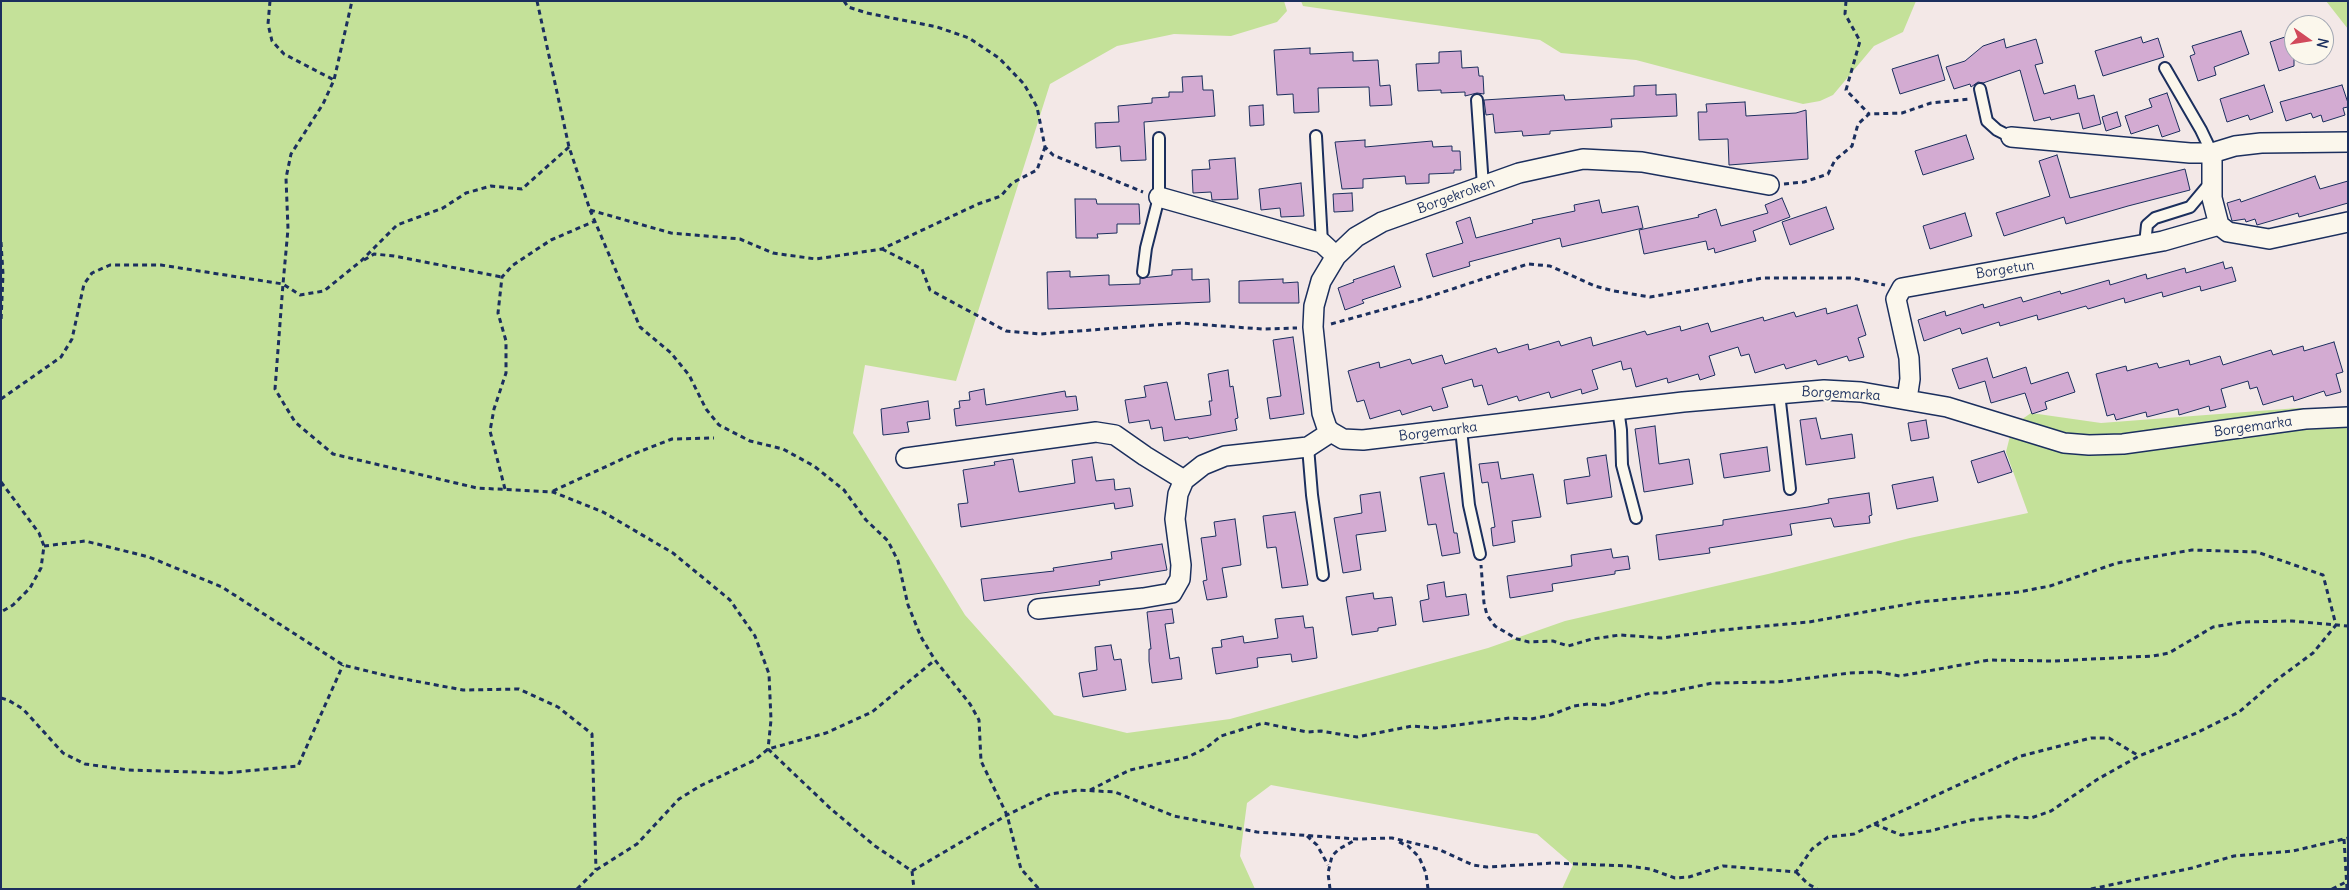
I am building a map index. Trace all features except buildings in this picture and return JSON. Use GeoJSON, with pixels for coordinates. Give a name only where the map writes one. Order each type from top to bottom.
{"type":"FeatureCollection","features":[{"type":"Feature","properties":{"kind":"street"},"geometry":{"type":"LineString","coordinates":[[2011,137],[2190,153],[2212,153],[2235,146],[2261,143],[2348,142]]}},
{"type":"Feature","properties":{"kind":"street"},"geometry":{"type":"LineString","coordinates":[[2212,153],[2212,198],[2219,225],[2228,232],[2269,239],[2348,222]]}},
{"type":"Feature","properties":{"kind":"street","name":"Borgekroken"},"geometry":{"type":"LineString","coordinates":[[1330,432],[1322,413],[1313,327],[1314,306],[1321,281],[1336,256],[1356,237],[1382,222],[1519,173],[1583,159],[1642,162],[1769,185]]}},
{"type":"Feature","properties":{"kind":"street"},"geometry":{"type":"LineString","coordinates":[[1160,197],[1322,243],[1336,256]]}},
{"type":"Feature","properties":{"kind":"street","name":"Borgetun"},"geometry":{"type":"LineString","coordinates":[[1898,292],[1902,288],[1923,283],[2163,241],[2219,225]]}},
{"type":"Feature","properties":{"kind":"street"},"geometry":{"type":"LineString","coordinates":[[1898,292],[1896,299],[1897,311],[1909,358],[1910,379],[1907,399]]}},
{"type":"Feature","properties":{"kind":"street","name":"Borgemarka"},"geometry":{"type":"LineString","coordinates":[[1330,432],[1343,439],[1363,440],[1618,409],[1824,390],[1861,392],[1907,399],[1984,417],[2064,443],[2089,445],[2141,442],[2305,419],[2348,417]]}},
{"type":"Feature","properties":{"kind":"street"},"geometry":{"type":"LineString","coordinates":[[906,458],[1096,432],[1116,435],[1145,456],[1184,480]]}},
{"type":"Feature","properties":{"kind":"street"},"geometry":{"type":"LineString","coordinates":[[1038,609],[1143,598],[1172,593],[1180,579],[1181,565],[1174,519],[1178,494],[1184,480],[1202,465],[1225,456],[1308,447],[1330,432]]}},
{"type":"Feature","properties":{"kind":"lane"},"geometry":{"type":"LineString","coordinates":[[2165,68],[2201,130],[2212,153]]}},
{"type":"Feature","properties":{"kind":"lane"},"geometry":{"type":"LineString","coordinates":[[1980,93],[1987,122],[2011,137]]}},
{"type":"Feature","properties":{"kind":"lane"},"geometry":{"type":"LineString","coordinates":[[1477,100],[1483,186]]}},
{"type":"Feature","properties":{"kind":"lane"},"geometry":{"type":"LineString","coordinates":[[1316,136],[1322,243]]}},
{"type":"Feature","properties":{"kind":"lane"},"geometry":{"type":"LineString","coordinates":[[1144,272],[1146,248],[1160,197],[1159,138]]}},
{"type":"Feature","properties":{"kind":"lane"},"geometry":{"type":"LineString","coordinates":[[2145,244],[2147,225],[2155,218],[2190,207],[2212,181]]}},
{"type":"Feature","properties":{"kind":"lane"},"geometry":{"type":"LineString","coordinates":[[1779,393],[1790,489]]}},
{"type":"Feature","properties":{"kind":"lane"},"geometry":{"type":"LineString","coordinates":[[1618,409],[1622,465],[1636,518]]}},
{"type":"Feature","properties":{"kind":"lane"},"geometry":{"type":"LineString","coordinates":[[1461,429],[1469,505],[1480,554]]}},
{"type":"Feature","properties":{"kind":"lane"},"geometry":{"type":"LineString","coordinates":[[1308,447],[1312,495],[1323,575]]}},
{"type":"Feature","properties":{"kind":"path"},"geometry":{"type":"LineString","coordinates":[[270,1],[268,24],[272,41],[284,54],[334,80]]}},
{"type":"Feature","properties":{"kind":"path"},"geometry":{"type":"LineString","coordinates":[[352,1],[334,80],[323,104],[292,154],[286,178],[288,229],[275,389],[295,422],[333,454],[477,488],[553,492],[603,512],[673,553],[730,600],[754,636],[769,674],[771,720],[768,749]]}},
{"type":"Feature","properties":{"kind":"path"},"geometry":{"type":"LineString","coordinates":[[537,1],[569,147],[590,210],[640,326],[671,353],[690,375],[706,409],[719,425],[750,441],[783,449],[814,466],[844,490],[866,520],[888,541],[898,561],[908,605],[921,637],[935,660],[970,704],[979,720],[981,762],[1007,815],[1021,869],[1039,889]]}},
{"type":"Feature","properties":{"kind":"path"},"geometry":{"type":"LineString","coordinates":[[590,210],[671,232],[740,239],[773,253],[816,259],[882,249],[978,204],[1001,196],[1012,183],[1037,170],[1045,147],[1036,107],[1024,84],[999,58],[961,35],[937,27],[867,13],[848,7],[844,1]]}},
{"type":"Feature","properties":{"kind":"path"},"geometry":{"type":"LineString","coordinates":[[1846,1],[1844,14],[1860,41],[1846,90],[1869,114]]}},
{"type":"Feature","properties":{"kind":"path"},"geometry":{"type":"LineString","coordinates":[[1769,185],[1804,182],[1828,174],[1834,160],[1852,146],[1858,124],[1869,114],[1902,113],[1932,103],[1980,93]]}},
{"type":"Feature","properties":{"kind":"path"},"geometry":{"type":"LineString","coordinates":[[1,399],[61,358],[72,339],[84,284],[92,273],[110,265],[161,265],[283,284],[300,295],[324,291],[361,261],[397,225],[443,208],[466,194],[491,186],[522,189],[569,147]]}},
{"type":"Feature","properties":{"kind":"path"},"geometry":{"type":"LineString","coordinates":[[1045,147],[1063,161],[1160,197]]}},
{"type":"Feature","properties":{"kind":"path"},"geometry":{"type":"LineString","coordinates":[[505,489],[490,431],[494,409],[506,373],[506,341],[498,313],[502,277],[513,265],[551,240],[595,221]]}},
{"type":"Feature","properties":{"kind":"path"},"geometry":{"type":"LineString","coordinates":[[1,242],[4,274],[1,322]]}},
{"type":"Feature","properties":{"kind":"path"},"geometry":{"type":"LineString","coordinates":[[882,249],[922,269],[930,290],[1006,331],[1040,334],[1181,323],[1262,329],[1313,327],[1424,298],[1501,271],[1528,264],[1550,266],[1595,286],[1650,297],[1763,278],[1852,278],[1883,284],[1898,292]]}},
{"type":"Feature","properties":{"kind":"path"},"geometry":{"type":"LineString","coordinates":[[361,261],[374,254],[394,256],[502,277]]}},
{"type":"Feature","properties":{"kind":"path"},"geometry":{"type":"LineString","coordinates":[[553,492],[631,455],[672,439],[714,438]]}},
{"type":"Feature","properties":{"kind":"path"},"geometry":{"type":"LineString","coordinates":[[1,482],[39,533],[44,546],[41,568],[30,588],[13,605],[1,612]]}},
{"type":"Feature","properties":{"kind":"path"},"geometry":{"type":"LineString","coordinates":[[44,546],[86,541],[149,557],[222,588],[343,664],[388,676],[464,690],[519,689],[558,707],[592,734],[596,870]]}},
{"type":"Feature","properties":{"kind":"path"},"geometry":{"type":"LineString","coordinates":[[1480,554],[1484,602],[1487,615],[1495,626],[1517,639],[1529,642],[1554,641],[1568,646],[1592,639],[1620,635],[1662,638],[1809,622],[1920,602],[2019,592],[2050,586],[2117,563],[2192,550],[2257,552],[2323,575],[2336,625]]}},
{"type":"Feature","properties":{"kind":"path"},"geometry":{"type":"LineString","coordinates":[[1089,791],[1130,770],[1188,757],[1206,748],[1221,736],[1264,723],[1307,732],[1321,731],[1357,736],[1412,726],[1435,728],[1510,718],[1531,719],[1551,715],[1574,706],[1588,704],[1604,705],[1651,693],[1664,693],[1713,683],[1777,682],[1878,672],[1900,676],[1990,660],[2052,661],[2153,656],[2169,653],[2213,627],[2242,622],[2292,621],[2348,626]]}},
{"type":"Feature","properties":{"kind":"path"},"geometry":{"type":"LineString","coordinates":[[1874,824],[1901,834],[1930,831],[1972,820],[2006,816],[2031,818],[2051,811],[2098,779],[2139,756],[2196,733],[2238,712],[2313,653],[2336,625]]}},
{"type":"Feature","properties":{"kind":"path"},"geometry":{"type":"LineString","coordinates":[[577,889],[596,870],[637,844],[679,799],[700,786],[755,760],[768,749],[826,733],[872,712],[935,660]]}},
{"type":"Feature","properties":{"kind":"path"},"geometry":{"type":"LineString","coordinates":[[1,698],[23,709],[64,753],[84,764],[128,770],[234,772],[298,766],[343,664]]}},
{"type":"Feature","properties":{"kind":"path"},"geometry":{"type":"LineString","coordinates":[[1796,872],[1812,849],[1828,837],[1854,834],[2021,756],[2083,740],[2109,738],[2139,756]]}},
{"type":"Feature","properties":{"kind":"path"},"geometry":{"type":"LineString","coordinates":[[768,749],[831,809],[875,846],[912,871],[914,889]]}},
{"type":"Feature","properties":{"kind":"path"},"geometry":{"type":"LineString","coordinates":[[912,871],[1007,815],[1050,794],[1078,790],[1115,792],[1174,816],[1257,832],[1358,838],[1392,838],[1438,849],[1472,865],[1487,867],[1553,863],[1628,866],[1650,870],[1675,878],[1689,877],[1723,866],[1796,872],[1808,884],[1817,889]]}},
{"type":"Feature","properties":{"kind":"path"},"geometry":{"type":"LineString","coordinates":[[1306,835],[1317,845],[1328,865],[1329,888]]}},
{"type":"Feature","properties":{"kind":"path"},"geometry":{"type":"LineString","coordinates":[[1328,865],[1332,856],[1339,849],[1358,838]]}},
{"type":"Feature","properties":{"kind":"path"},"geometry":{"type":"LineString","coordinates":[[1392,838],[1408,846],[1420,857],[1426,873],[1428,889]]}},
{"type":"Feature","properties":{"kind":"path"},"geometry":{"type":"LineString","coordinates":[[2091,889],[2192,868],[2234,856],[2293,851],[2346,838],[2347,889]]}},
{"type":"Feature","properties":{"kind":"path"},"geometry":{"type":"LineString","coordinates":[[2332,889],[2346,882]]}},
{"type":"Feature","properties":{"kind":"green space"},"geometry":{"type":"Polygon","coordinates":[[[1,1],[1284,1],[1287,11],[1277,22],[1231,36],[1174,34],[1117,46],[1050,84],[956,381],[865,365],[853,433],[965,615],[1054,715],[1127,733],[1230,719],[1488,648],[1565,621],[1768,574],[1910,538],[2028,513],[2006,452],[2010,436],[2018,422],[2031,413],[2101,423],[2298,408],[2348,408],[2348,889],[1562,889],[1573,865],[1537,834],[1271,785],[1247,803],[1240,856],[1255,889],[1,889],[1,1]]]}},
{"type":"Feature","properties":{"kind":"green space"},"geometry":{"type":"Polygon","coordinates":[[[1301,1],[1916,1],[1903,32],[1874,46],[1833,95],[1820,101],[1803,104],[1636,60],[1561,53],[1540,40],[1303,6],[1301,1]]]}},
{"type":"Feature","properties":{"kind":"green space"},"geometry":{"type":"Polygon","coordinates":[[[2326,1],[2348,1],[2348,29],[2326,1]]]}}]}
